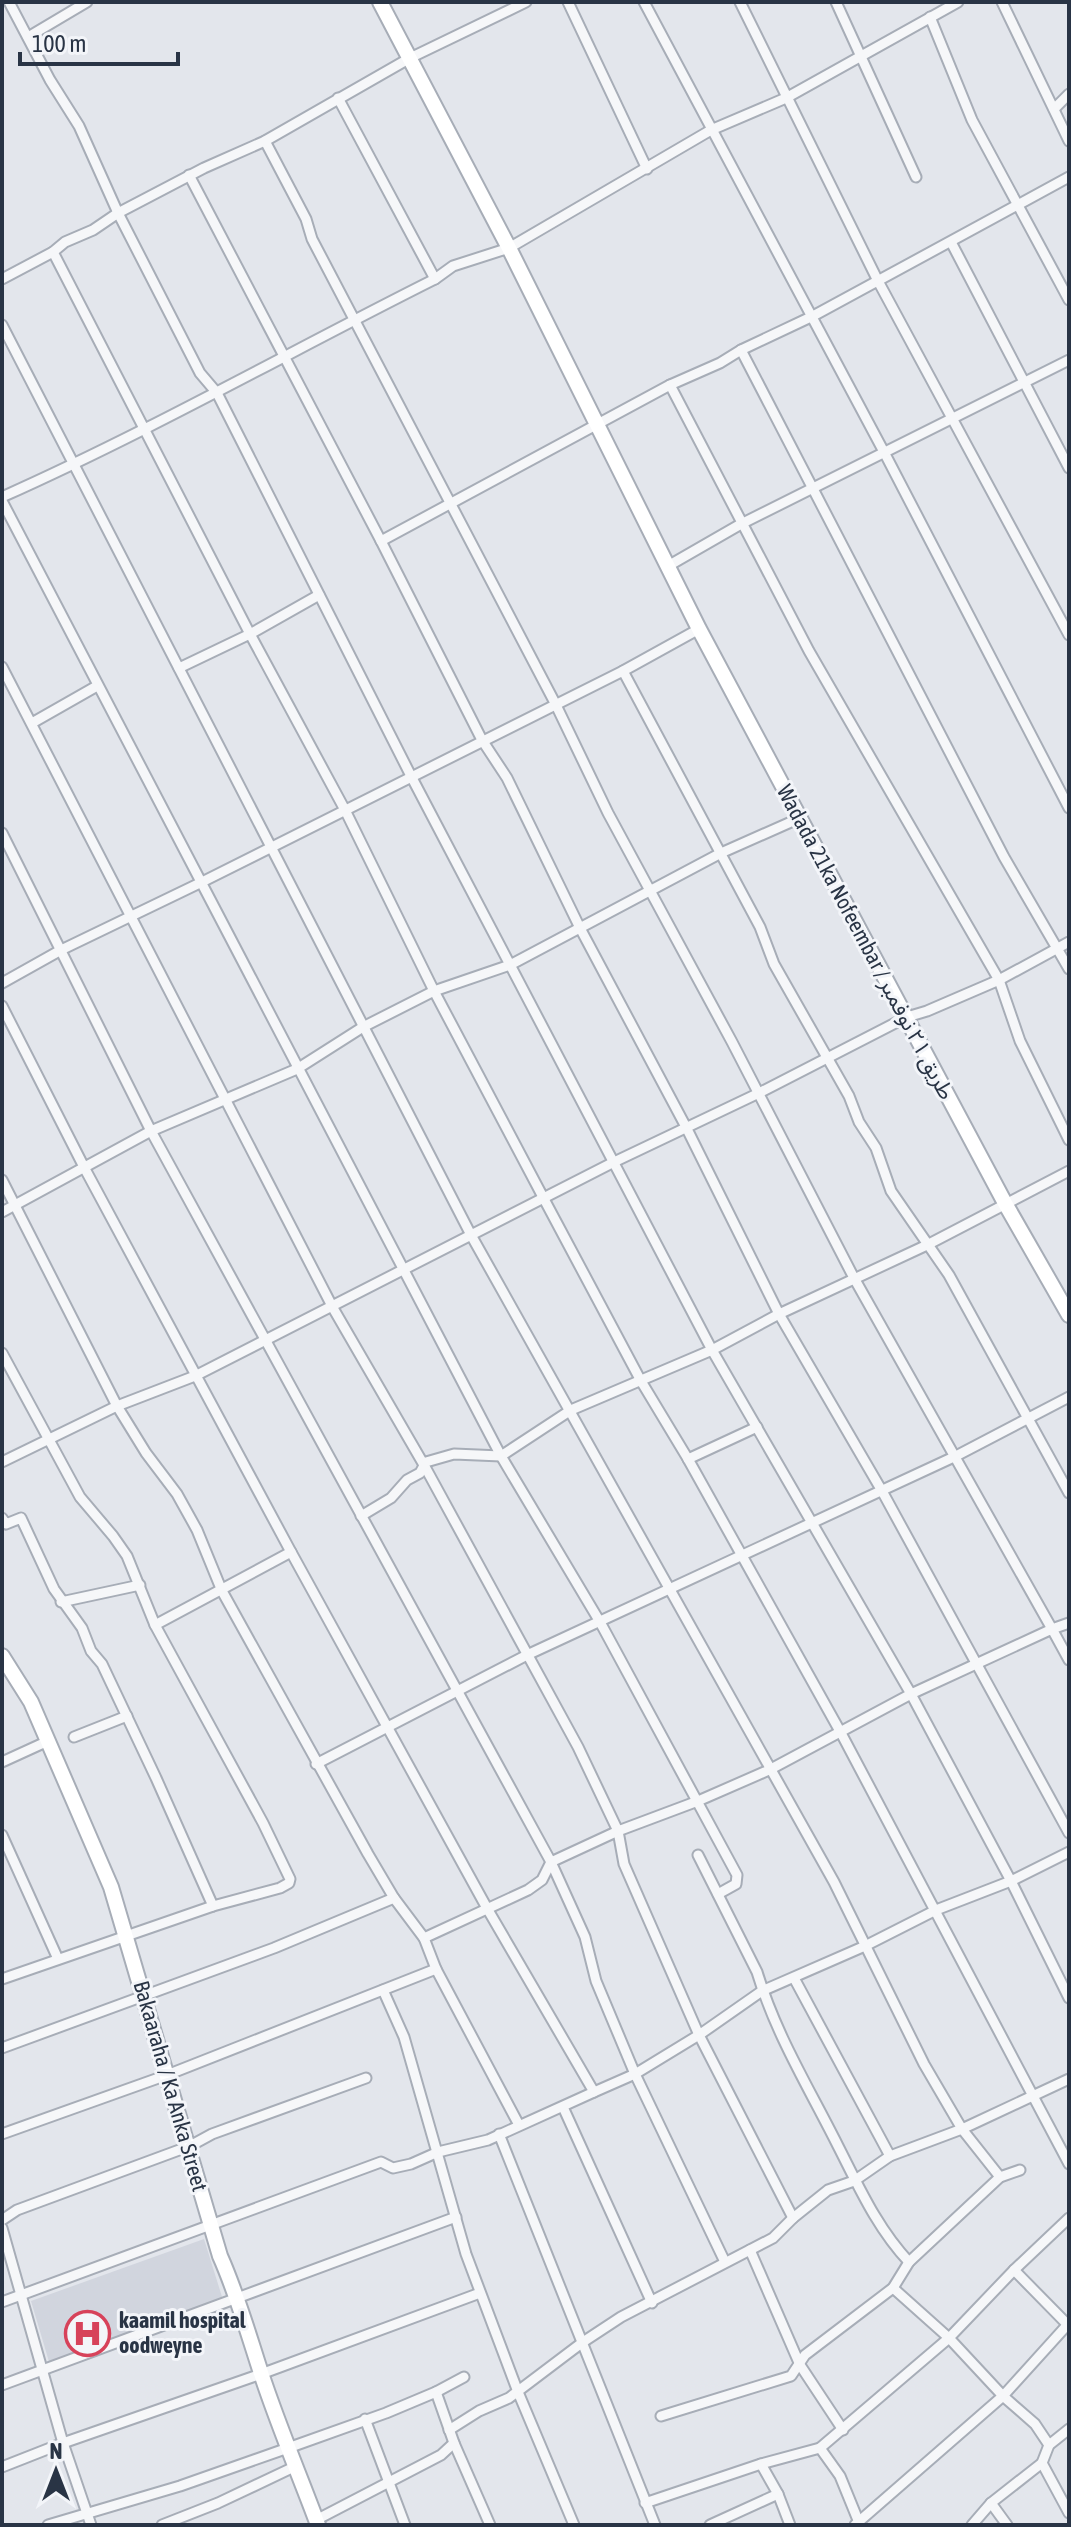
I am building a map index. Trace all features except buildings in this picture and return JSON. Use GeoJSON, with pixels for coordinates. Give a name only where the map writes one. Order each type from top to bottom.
{"type":"FeatureCollection","features":[{"type":"Feature","properties":{"kind":"street"},"geometry":{"type":"LineString","coordinates":[[9,2],[79,126],[118,213],[160,289],[200,373],[217,393],[411,776],[712,1350],[911,1694],[1011,1881],[1069,1998]]}},
{"type":"Feature","properties":{"kind":"street"},"geometry":{"type":"LineString","coordinates":[[28,37],[87,2]]}},
{"type":"Feature","properties":{"kind":"street","name":"Wadada 21ka Nofeembar / طريق ٢١ نوفمبر"},"geometry":{"type":"LineString","coordinates":[[380,2],[509,248],[699,629],[1006,1205],[1069,1315]]}},
{"type":"Feature","properties":{"kind":"street"},"geometry":{"type":"LineString","coordinates":[[2,279],[189,175],[265,141],[410,58],[526,2]]}},
{"type":"Feature","properties":{"kind":"street"},"geometry":{"type":"LineString","coordinates":[[568,2],[647,169]]}},
{"type":"Feature","properties":{"kind":"street"},"geometry":{"type":"LineString","coordinates":[[644,2],[813,316],[1069,808]]}},
{"type":"Feature","properties":{"kind":"street"},"geometry":{"type":"LineString","coordinates":[[740,2],[878,281],[1069,635]]}},
{"type":"Feature","properties":{"kind":"street"},"geometry":{"type":"LineString","coordinates":[[836,2],[916,177]]}},
{"type":"Feature","properties":{"kind":"street"},"geometry":{"type":"LineString","coordinates":[[718,1894],[736,1884],[737,1875],[600,1622],[501,1456],[2,499],[217,393],[435,279],[453,266],[509,248],[711,130],[786,98],[958,2]]}},
{"type":"Feature","properties":{"kind":"street"},"geometry":{"type":"LineString","coordinates":[[1002,2],[1069,141]]}},
{"type":"Feature","properties":{"kind":"street"},"geometry":{"type":"LineString","coordinates":[[930,17],[972,120],[1069,300]]}},
{"type":"Feature","properties":{"kind":"street"},"geometry":{"type":"LineString","coordinates":[[1054,109],[1069,94]]}},
{"type":"Feature","properties":{"kind":"street"},"geometry":{"type":"LineString","coordinates":[[338,98],[435,279]]}},
{"type":"Feature","properties":{"kind":"street"},"geometry":{"type":"LineString","coordinates":[[265,141],[306,219],[312,239],[555,703],[608,813],[759,1093],[854,1278],[1069,1660]]}},
{"type":"Feature","properties":{"kind":"street"},"geometry":{"type":"LineString","coordinates":[[189,175],[482,740],[507,778],[580,928],[686,1127],[779,1314],[882,1491],[1069,1833]]}},
{"type":"Feature","properties":{"kind":"street"},"geometry":{"type":"LineString","coordinates":[[381,541],[670,385],[813,316],[1069,177]]}},
{"type":"Feature","properties":{"kind":"street"},"geometry":{"type":"LineString","coordinates":[[951,242],[1069,468]]}},
{"type":"Feature","properties":{"kind":"street"},"geometry":{"type":"LineString","coordinates":[[53,252],[544,1199],[641,1381],[841,1733],[1069,2164]]}},
{"type":"Feature","properties":{"kind":"street"},"geometry":{"type":"LineString","coordinates":[[2,325],[471,1235],[834,1882],[924,2064],[962,2129],[1000,2177]]}},
{"type":"Feature","properties":{"kind":"street"},"geometry":{"type":"LineString","coordinates":[[741,350],[1004,857],[1069,969]]}},
{"type":"Feature","properties":{"kind":"street"},"geometry":{"type":"LineString","coordinates":[[668,566],[741,524],[1069,360]]}},
{"type":"Feature","properties":{"kind":"street"},"geometry":{"type":"LineString","coordinates":[[670,385],[809,651],[999,980],[1020,1041],[1069,1140]]}},
{"type":"Feature","properties":{"kind":"street"},"geometry":{"type":"LineString","coordinates":[[179,668],[250,634],[319,595]]}},
{"type":"Feature","properties":{"kind":"street"},"geometry":{"type":"LineString","coordinates":[[2,983],[61,950],[623,671],[699,629]]}},
{"type":"Feature","properties":{"kind":"street"},"geometry":{"type":"LineString","coordinates":[[2,667],[333,1308],[424,1465],[578,1747],[618,1831],[624,1864],[699,2035],[793,2218]]}},
{"type":"Feature","properties":{"kind":"street"},"geometry":{"type":"LineString","coordinates":[[623,671],[760,927],[774,964],[876,1148],[891,1191],[949,1275],[1069,1493]]}},
{"type":"Feature","properties":{"kind":"street"},"geometry":{"type":"LineString","coordinates":[[32,723],[97,686]]}},
{"type":"Feature","properties":{"kind":"street"},"geometry":{"type":"LineString","coordinates":[[2,1212],[151,1131],[297,1069],[363,1027],[434,991],[510,965],[721,853],[800,818]]}},
{"type":"Feature","properties":{"kind":"street"},"geometry":{"type":"LineString","coordinates":[[2,833],[151,1131],[551,1862],[582,1930],[596,1981],[635,2074],[725,2262]]}},
{"type":"Feature","properties":{"kind":"street"},"geometry":{"type":"LineString","coordinates":[[2,1462],[117,1406],[195,1376],[614,1162],[759,1093],[907,1017],[999,980],[1069,942]]}},
{"type":"Feature","properties":{"kind":"street"},"geometry":{"type":"LineString","coordinates":[[2,1006],[195,1376],[488,1910],[594,2092]]}},
{"type":"Feature","properties":{"kind":"street"},"geometry":{"type":"LineString","coordinates":[[361,1516],[391,1498],[409,1477],[420,1473],[426,1462],[454,1454],[501,1456],[571,1410],[712,1350],[779,1314],[927,1245],[1069,1171]]}},
{"type":"Feature","properties":{"kind":"street"},"geometry":{"type":"LineString","coordinates":[[2,1180],[117,1406],[146,1453],[177,1494],[197,1530],[222,1591],[316,1764],[394,1898],[424,1938],[436,1969],[519,2125]]}},
{"type":"Feature","properties":{"kind":"street"},"geometry":{"type":"LineString","coordinates":[[2,1353],[80,1497],[127,1556],[155,1625],[263,1823],[290,1879],[280,1888],[213,1906],[2,1979]]}},
{"type":"Feature","properties":{"kind":"street"},"geometry":{"type":"LineString","coordinates":[[316,1764],[527,1655],[668,1588],[812,1525],[956,1456],[1069,1397]]}},
{"type":"Feature","properties":{"kind":"street"},"geometry":{"type":"LineString","coordinates":[[688,1459],[757,1427]]}},
{"type":"Feature","properties":{"kind":"street"},"geometry":{"type":"LineString","coordinates":[[2,1518],[6,1524],[21,1518],[61,1602],[82,1628],[91,1651],[102,1664],[213,1906]]}},
{"type":"Feature","properties":{"kind":"street"},"geometry":{"type":"LineString","coordinates":[[155,1625],[291,1552]]}},
{"type":"Feature","properties":{"kind":"street"},"geometry":{"type":"LineString","coordinates":[[61,1602],[109,1589],[140,1585]]}},
{"type":"Feature","properties":{"kind":"street"},"geometry":{"type":"LineString","coordinates":[[424,1938],[528,1890],[542,1880],[551,1862],[618,1831],[769,1770],[911,1694],[1069,1623]]}},
{"type":"Feature","properties":{"kind":"street","name":"Bakaaraha / Ka Anka Street"},"geometry":{"type":"LineString","coordinates":[[2,1656],[31,1702],[96,1846],[111,1887],[220,2256],[238,2296],[261,2374],[317,2522]]}},
{"type":"Feature","properties":{"kind":"street"},"geometry":{"type":"LineString","coordinates":[[74,1737],[127,1716]]}},
{"type":"Feature","properties":{"kind":"street"},"geometry":{"type":"LineString","coordinates":[[2,1762],[48,1741]]}},
{"type":"Feature","properties":{"kind":"street"},"geometry":{"type":"LineString","coordinates":[[2,1835],[58,1959]]}},
{"type":"Feature","properties":{"kind":"street"},"geometry":{"type":"LineString","coordinates":[[2,2302],[381,2162],[393,2168],[411,2164],[438,2152],[471,2145],[499,2134],[635,2074],[762,1991],[865,1946],[936,1910],[1011,1881],[1069,1852]]}},
{"type":"Feature","properties":{"kind":"street"},"geometry":{"type":"LineString","coordinates":[[698,1855],[757,1972],[762,1991],[795,2067],[854,2181],[891,2243],[909,2262]]}},
{"type":"Feature","properties":{"kind":"street"},"geometry":{"type":"LineString","coordinates":[[2,2048],[304,1937],[394,1898]]}},
{"type":"Feature","properties":{"kind":"street"},"geometry":{"type":"LineString","coordinates":[[2,2134],[167,2075],[436,1969]]}},
{"type":"Feature","properties":{"kind":"street"},"geometry":{"type":"LineString","coordinates":[[794,1978],[890,2156]]}},
{"type":"Feature","properties":{"kind":"street"},"geometry":{"type":"LineString","coordinates":[[383,1990],[404,2037],[480,2293],[574,2525]]}},
{"type":"Feature","properties":{"kind":"street"},"geometry":{"type":"LineString","coordinates":[[2,2220],[17,2210],[366,2078]]}},
{"type":"Feature","properties":{"kind":"street"},"geometry":{"type":"LineString","coordinates":[[449,2430],[518,2392],[621,2317],[773,2238],[828,2190],[854,2181],[890,2156],[962,2129],[1069,2079]]}},
{"type":"Feature","properties":{"kind":"street"},"geometry":{"type":"LineString","coordinates":[[563,2107],[652,2303]]}},
{"type":"Feature","properties":{"kind":"street"},"geometry":{"type":"LineString","coordinates":[[499,2134],[655,2525]]}},
{"type":"Feature","properties":{"kind":"street"},"geometry":{"type":"LineString","coordinates":[[661,2416],[791,2376],[805,2355],[893,2288],[909,2262],[1000,2177],[1020,2170]]}},
{"type":"Feature","properties":{"kind":"street"},"geometry":{"type":"LineString","coordinates":[[2,2385],[456,2217]]}},
{"type":"Feature","properties":{"kind":"street"},"geometry":{"type":"LineString","coordinates":[[645,2503],[761,2464],[820,2448],[949,2338],[1069,2218]]}},
{"type":"Feature","properties":{"kind":"street"},"geometry":{"type":"LineString","coordinates":[[2,2228],[63,2443],[91,2525]]}},
{"type":"Feature","properties":{"kind":"street"},"geometry":{"type":"LineString","coordinates":[[750,2250],[800,2365],[843,2430]]}},
{"type":"Feature","properties":{"kind":"street"},"geometry":{"type":"LineString","coordinates":[[820,2448],[840,2476],[858,2524],[1003,2396],[1068,2323],[1014,2270]]}},
{"type":"Feature","properties":{"kind":"street"},"geometry":{"type":"LineString","coordinates":[[893,2288],[949,2338],[1003,2396],[1035,2424],[1049,2445]]}},
{"type":"Feature","properties":{"kind":"street"},"geometry":{"type":"LineString","coordinates":[[2,2467],[480,2293]]}},
{"type":"Feature","properties":{"kind":"street"},"geometry":{"type":"LineString","coordinates":[[48,2525],[145,2497],[288,2448],[436,2392],[464,2377]]}},
{"type":"Feature","properties":{"kind":"street"},"geometry":{"type":"LineString","coordinates":[[436,2392],[454,2443],[490,2525]]}},
{"type":"Feature","properties":{"kind":"street"},"geometry":{"type":"LineString","coordinates":[[365,2419],[405,2525]]}},
{"type":"Feature","properties":{"kind":"street"},"geometry":{"type":"LineString","coordinates":[[972,2525],[991,2503],[1042,2463],[1049,2445],[1069,2429]]}},
{"type":"Feature","properties":{"kind":"street"},"geometry":{"type":"LineString","coordinates":[[317,2522],[441,2455],[454,2443]]}},
{"type":"Feature","properties":{"kind":"street"},"geometry":{"type":"LineString","coordinates":[[1042,2463],[1069,2513]]}},
{"type":"Feature","properties":{"kind":"street"},"geometry":{"type":"LineString","coordinates":[[761,2464],[778,2494],[790,2525]]}},
{"type":"Feature","properties":{"kind":"street"},"geometry":{"type":"LineString","coordinates":[[162,2525],[294,2467]]}},
{"type":"Feature","properties":{"kind":"street"},"geometry":{"type":"LineString","coordinates":[[710,2525],[778,2494]]}},
{"type":"Feature","properties":{"kind":"street"},"geometry":{"type":"LineString","coordinates":[[991,2503],[1007,2525]]}},
{"type":"Feature","properties":{"kind":"shaded area","name":"kaamil hospital oodweyne"},"geometry":{"type":"Polygon","coordinates":[[[204,2239],[223,2300],[50,2365],[31,2301],[204,2239]]]}},
{"type":"Feature","properties":{"kind":"place","name":"kaamil hospital oodweyne"},"geometry":{"type":"Point","coordinates":[88,2333]}}]}
